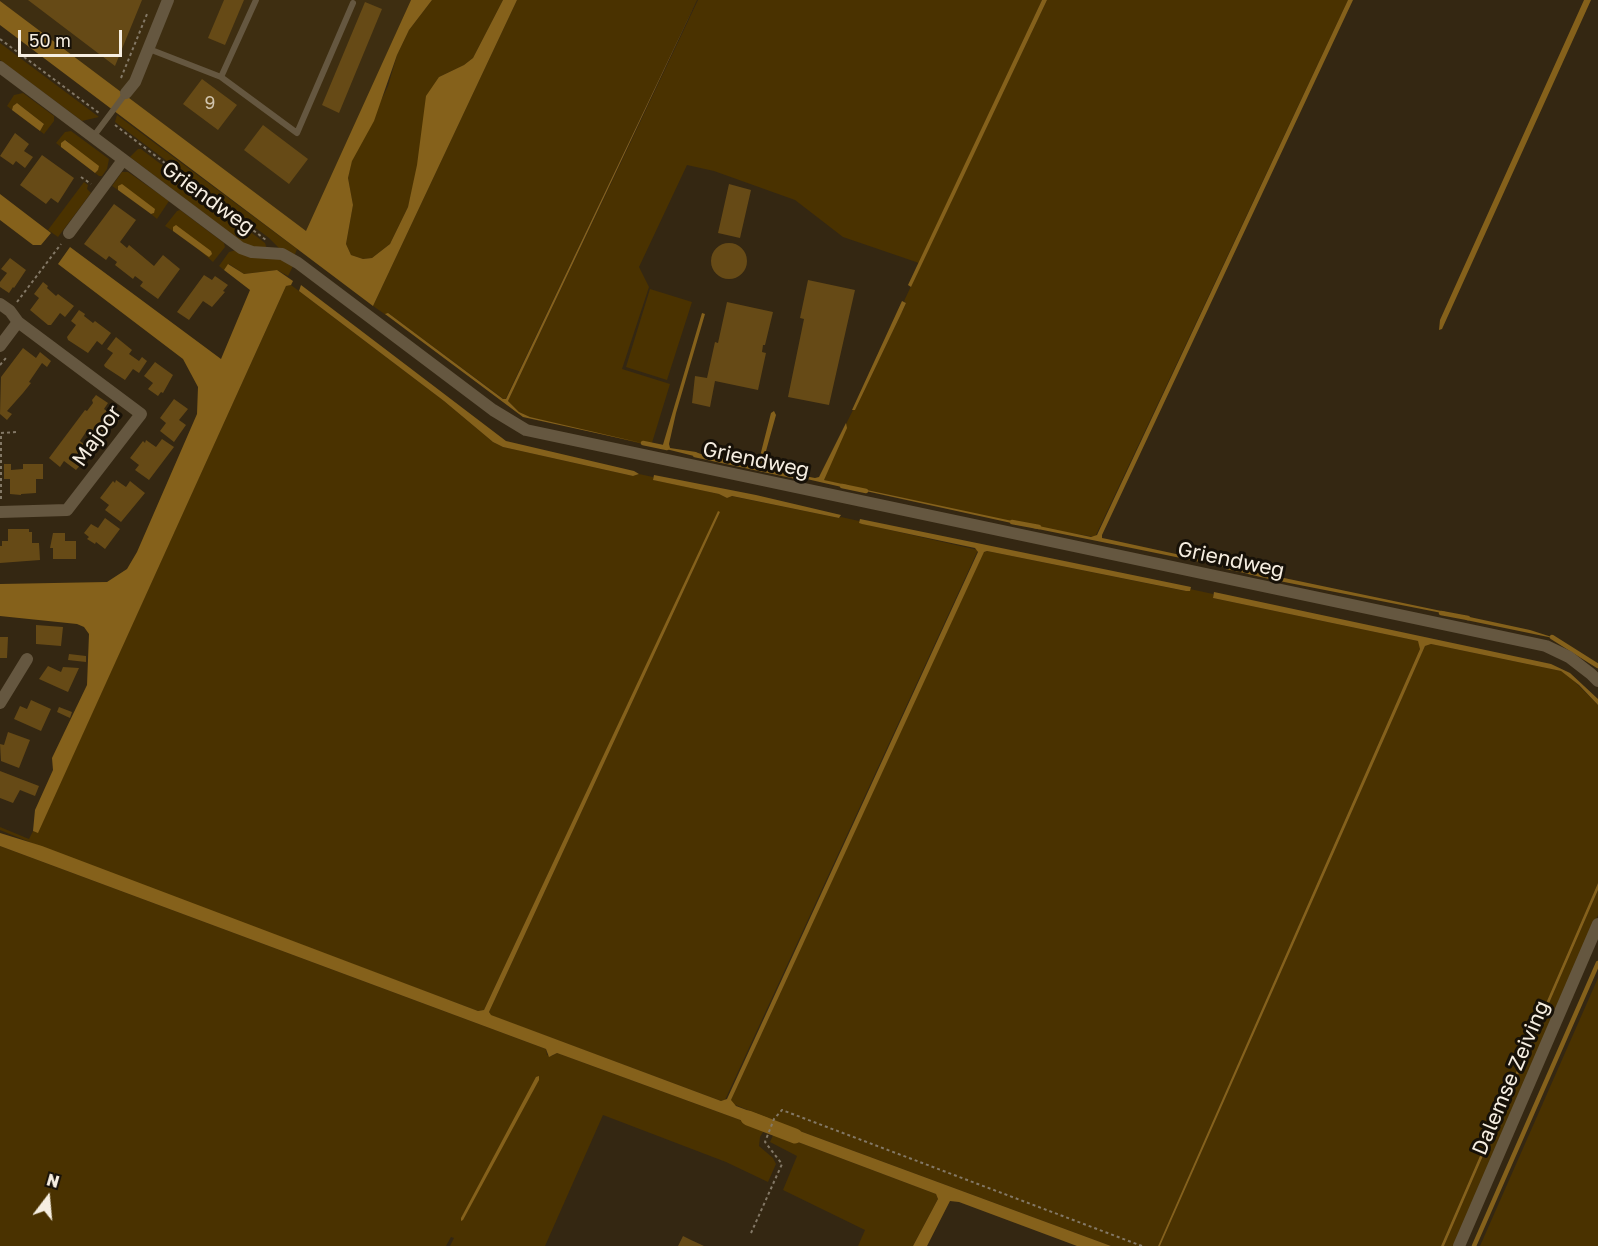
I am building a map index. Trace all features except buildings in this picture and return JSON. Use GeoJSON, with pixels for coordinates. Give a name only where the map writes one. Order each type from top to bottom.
{"type":"FeatureCollection","features":[{"type":"Feature","properties":{"kind":"street"},"geometry":{"type":"LineString","coordinates":[[126,93],[135,82],[168,0]]}},
{"type":"Feature","properties":{"kind":"street","name":"Griendweg"},"geometry":{"type":"LineString","coordinates":[[0,68],[241,248],[252,252],[283,254],[298,263],[493,410],[526,430],[1546,646],[1569,657],[1598,681]]}},
{"type":"Feature","properties":{"kind":"street"},"geometry":{"type":"LineString","coordinates":[[69,233],[123,160]]}},
{"type":"Feature","properties":{"kind":"street","name":"Majoor"},"geometry":{"type":"LineString","coordinates":[[1,504],[67,510],[141,414],[18,322],[5,308]]}},
{"type":"Feature","properties":{"kind":"street"},"geometry":{"type":"LineString","coordinates":[[0,346],[18,322]]}},
{"type":"Feature","properties":{"kind":"street"},"geometry":{"type":"LineString","coordinates":[[0,703],[4,689],[27,658]]}},
{"type":"Feature","properties":{"kind":"street","name":"Dalemse Zeiving"},"geometry":{"type":"LineString","coordinates":[[1459,1246],[1598,924]]}},
{"type":"Feature","properties":{"kind":"lane"},"geometry":{"type":"LineString","coordinates":[[221,77],[256,0]]}},
{"type":"Feature","properties":{"kind":"lane"},"geometry":{"type":"LineString","coordinates":[[148,49],[221,77],[297,133],[353,3]]}},
{"type":"Feature","properties":{"kind":"lane"},"geometry":{"type":"LineString","coordinates":[[93,137],[126,93]]}},
{"type":"Feature","properties":{"kind":"path","name":"Griendweg"},"geometry":{"type":"LineString","coordinates":[[0,39],[266,239]]}},
{"type":"Feature","properties":{"kind":"path"},"geometry":{"type":"LineString","coordinates":[[81,177],[85,180]]}},
{"type":"Feature","properties":{"kind":"path"},"geometry":{"type":"LineString","coordinates":[[5,308],[69,233]]}},
{"type":"Feature","properties":{"kind":"path"},"geometry":{"type":"LineString","coordinates":[[1,504],[1,434],[17,432]]}},
{"type":"Feature","properties":{"kind":"path"},"geometry":{"type":"LineString","coordinates":[[751,1233],[782,1164],[765,1142],[774,1119],[782,1110],[1142,1246]]}},
{"type":"Feature","properties":{"kind":"shaded area"},"geometry":{"type":"Polygon","coordinates":[[[0,0],[411,0],[306,237],[0,14],[0,0]]]}},
{"type":"Feature","properties":{"kind":"shaded area"},"geometry":{"type":"Polygon","coordinates":[[[411,0],[432,0],[409,30],[397,55],[374,121],[352,161],[348,178],[353,205],[346,244],[351,255],[363,259],[372,258],[390,244],[408,207],[417,165],[426,96],[439,77],[473,58],[503,0],[517,0],[373,306],[0,25],[0,1],[306,231],[411,0]]]}},
{"type":"Feature","properties":{"kind":"shaded area"},"geometry":{"type":"Polygon","coordinates":[[[432,0],[503,0],[473,58],[439,77],[408,207],[390,244],[372,258],[363,259],[351,255],[346,244],[353,205],[348,178],[352,160],[388,86],[397,55],[409,30],[432,0]]]}},
{"type":"Feature","properties":{"kind":"shaded area"},"geometry":{"type":"Polygon","coordinates":[[[517,0],[697,0],[505,400],[388,313],[386,315],[373,306],[517,0]]]}},
{"type":"Feature","properties":{"kind":"shaded area"},"geometry":{"type":"Polygon","coordinates":[[[697,0],[508,401],[519,412],[530,417],[646,444],[523,417],[385,314],[388,313],[506,399],[697,0]]]}},
{"type":"Feature","properties":{"kind":"shaded area"},"geometry":{"type":"Polygon","coordinates":[[[698,0],[1042,0],[919,263],[843,237],[795,200],[714,171],[687,165],[639,267],[649,287],[622,369],[670,384],[651,446],[530,417],[519,412],[508,401],[698,0]]]}},
{"type":"Feature","properties":{"kind":"shaded area"},"geometry":{"type":"Polygon","coordinates":[[[1042,0],[1047,0],[911,287],[908,285],[1042,0]]]}},
{"type":"Feature","properties":{"kind":"shaded area"},"geometry":{"type":"Polygon","coordinates":[[[1047,0],[1348,0],[1095,537],[1034,527],[823,480],[846,424],[901,314],[906,303],[904,301],[1047,0]]]}},
{"type":"Feature","properties":{"kind":"shaded area"},"geometry":{"type":"Polygon","coordinates":[[[1348,0],[1353,0],[1102,535],[1102,538],[1222,564],[1230,568],[1033,528],[1034,525],[1091,537],[1097,535],[1348,0]]]}},
{"type":"Feature","properties":{"kind":"shaded area"},"geometry":{"type":"Polygon","coordinates":[[[1584,0],[1591,0],[1442,329],[1439,330],[1440,320],[1584,0]]]}},
{"type":"Feature","properties":{"kind":"shaded area"},"geometry":{"type":"Polygon","coordinates":[[[0,43],[99,117],[82,121],[0,60],[0,43]]]}},
{"type":"Feature","properties":{"kind":"shaded area"},"geometry":{"type":"Polygon","coordinates":[[[23,93],[54,116],[54,121],[44,134],[40,131],[44,124],[17,103],[12,110],[7,106],[14,95],[23,93]]]}},
{"type":"Feature","properties":{"kind":"shaded area"},"geometry":{"type":"Polygon","coordinates":[[[17,103],[44,124],[40,131],[12,110],[17,103]]]}},
{"type":"Feature","properties":{"kind":"shaded area"},"geometry":{"type":"Polygon","coordinates":[[[117,115],[297,249],[294,257],[280,249],[269,238],[115,122],[117,115]]]}},
{"type":"Feature","properties":{"kind":"shaded area"},"geometry":{"type":"Polygon","coordinates":[[[71,131],[109,159],[107,169],[102,176],[95,173],[98,170],[66,140],[61,143],[61,147],[56,143],[65,132],[71,131]]]}},
{"type":"Feature","properties":{"kind":"shaded area"},"geometry":{"type":"Polygon","coordinates":[[[65,140],[99,166],[95,173],[61,147],[61,143],[65,140]]]}},
{"type":"Feature","properties":{"kind":"shaded area"},"geometry":{"type":"Polygon","coordinates":[[[138,149],[265,243],[267,249],[248,247],[130,157],[138,149]]]}},
{"type":"Feature","properties":{"kind":"shaded area"},"geometry":{"type":"Polygon","coordinates":[[[122,172],[128,172],[169,201],[157,219],[151,214],[154,213],[118,186],[118,190],[112,186],[122,172]]]}},
{"type":"Feature","properties":{"kind":"shaded area"},"geometry":{"type":"Polygon","coordinates":[[[84,182],[91,193],[58,237],[48,230],[84,182]]]}},
{"type":"Feature","properties":{"kind":"shaded area"},"geometry":{"type":"Polygon","coordinates":[[[122,184],[155,209],[154,213],[151,214],[118,190],[118,186],[122,184]]]}},
{"type":"Feature","properties":{"kind":"shaded area"},"geometry":{"type":"Polygon","coordinates":[[[0,194],[51,233],[41,245],[33,245],[0,220],[0,194]]]}},
{"type":"Feature","properties":{"kind":"shaded area"},"geometry":{"type":"Polygon","coordinates":[[[180,210],[224,243],[225,247],[213,262],[173,227],[173,231],[165,226],[180,210]]]}},
{"type":"Feature","properties":{"kind":"shaded area"},"geometry":{"type":"Polygon","coordinates":[[[176,225],[212,254],[209,257],[173,231],[176,225]]]}},
{"type":"Feature","properties":{"kind":"shaded area"},"geometry":{"type":"Polygon","coordinates":[[[70,247],[221,359],[250,290],[224,270],[228,264],[244,274],[277,270],[293,281],[291,285],[286,286],[38,833],[33,831],[35,810],[53,770],[52,758],[87,685],[89,634],[84,627],[77,624],[0,616],[0,584],[107,582],[127,569],[137,552],[197,414],[198,387],[183,359],[58,264],[70,247]]]}},
{"type":"Feature","properties":{"kind":"shaded area"},"geometry":{"type":"Polygon","coordinates":[[[236,250],[278,257],[294,264],[288,276],[277,270],[244,274],[229,264],[224,270],[219,266],[229,252],[236,250]]]}},
{"type":"Feature","properties":{"kind":"shaded area"},"geometry":{"type":"Polygon","coordinates":[[[291,285],[444,401],[493,442],[503,447],[633,476],[639,474],[653,477],[654,480],[719,494],[727,498],[731,496],[841,517],[978,550],[725,1100],[721,1101],[490,1015],[489,1012],[720,512],[718,512],[484,1010],[478,1011],[0,830],[0,827],[29,839],[33,831],[38,832],[286,286],[291,285]]]}},
{"type":"Feature","properties":{"kind":"shaded area"},"geometry":{"type":"Polygon","coordinates":[[[301,285],[506,441],[639,474],[633,476],[503,447],[493,442],[444,401],[299,291],[301,285]]]}},
{"type":"Feature","properties":{"kind":"shaded area"},"geometry":{"type":"Polygon","coordinates":[[[650,289],[692,302],[667,380],[626,367],[650,289]]]}},
{"type":"Feature","properties":{"kind":"shaded area"},"geometry":{"type":"Polygon","coordinates":[[[902,301],[906,303],[901,314],[855,410],[852,410],[902,301]]]}},
{"type":"Feature","properties":{"kind":"shaded area"},"geometry":{"type":"Polygon","coordinates":[[[702,313],[705,314],[669,444],[670,448],[696,452],[700,454],[698,457],[662,448],[702,313]]]}},
{"type":"Feature","properties":{"kind":"shaded area"},"geometry":{"type":"Polygon","coordinates":[[[774,411],[776,415],[760,470],[757,468],[771,413],[774,411]]]}},
{"type":"Feature","properties":{"kind":"shaded area"},"geometry":{"type":"Polygon","coordinates":[[[846,423],[847,428],[824,480],[847,485],[846,488],[798,477],[799,475],[819,477],[846,423]]]}},
{"type":"Feature","properties":{"kind":"shaded area"},"geometry":{"type":"Polygon","coordinates":[[[654,475],[841,515],[839,518],[732,496],[727,498],[719,494],[653,480],[654,475]]]}},
{"type":"Feature","properties":{"kind":"shaded area"},"geometry":{"type":"Polygon","coordinates":[[[861,490],[867,490],[1017,522],[1016,524],[861,490]]]}},
{"type":"Feature","properties":{"kind":"shaded area"},"geometry":{"type":"Polygon","coordinates":[[[718,511],[720,512],[489,1012],[491,1015],[721,1101],[727,1099],[978,552],[975,548],[862,524],[859,523],[860,519],[1191,587],[1190,591],[1186,591],[984,552],[731,1100],[736,1106],[768,1118],[765,1129],[557,1053],[549,1057],[546,1049],[0,846],[0,833],[42,846],[478,1011],[484,1010],[718,511]]]}},
{"type":"Feature","properties":{"kind":"shaded area"},"geometry":{"type":"Polygon","coordinates":[[[987,551],[1185,591],[1190,589],[1213,594],[1213,598],[1420,643],[1420,649],[1158,1246],[1111,1246],[778,1123],[731,1103],[983,553],[987,551]]]}},
{"type":"Feature","properties":{"kind":"shaded area"},"geometry":{"type":"Polygon","coordinates":[[[1246,570],[1447,614],[1269,579],[1248,574],[1246,570]]]}},
{"type":"Feature","properties":{"kind":"shaded area"},"geometry":{"type":"Polygon","coordinates":[[[1214,592],[1551,664],[1570,673],[1598,699],[1598,705],[1579,685],[1561,671],[1431,644],[1425,646],[1160,1246],[1158,1246],[1420,649],[1418,641],[1213,598],[1214,592]]]}},
{"type":"Feature","properties":{"kind":"shaded area"},"geometry":{"type":"Polygon","coordinates":[[[1465,616],[1530,630],[1558,639],[1466,620],[1465,616]]]}},
{"type":"Feature","properties":{"kind":"shaded area"},"geometry":{"type":"Polygon","coordinates":[[[1431,644],[1561,671],[1598,705],[1598,883],[1441,1246],[1160,1246],[1425,646],[1431,644]]]}},
{"type":"Feature","properties":{"kind":"shaded area"},"geometry":{"type":"Polygon","coordinates":[[[0,846],[546,1049],[547,1055],[552,1056],[557,1053],[765,1129],[760,1137],[759,1146],[773,1158],[776,1164],[768,1182],[726,1162],[603,1115],[545,1246],[450,1246],[454,1238],[451,1237],[446,1246],[0,1246],[0,846]]]}},
{"type":"Feature","properties":{"kind":"shaded area"},"geometry":{"type":"Polygon","coordinates":[[[1598,883],[1598,890],[1444,1246],[1441,1246],[1598,883]]]}},
{"type":"Feature","properties":{"kind":"shaded area"},"geometry":{"type":"Polygon","coordinates":[[[1598,890],[1598,915],[1454,1246],[1444,1246],[1598,890]]]}},
{"type":"Feature","properties":{"kind":"shaded area"},"geometry":{"type":"Polygon","coordinates":[[[1598,978],[1598,1246],[1480,1246],[1598,978]]]}},
{"type":"Feature","properties":{"kind":"shaded area"},"geometry":{"type":"Polygon","coordinates":[[[539,1076],[539,1080],[461,1221],[536,1077],[539,1076]]]}},
{"type":"Feature","properties":{"kind":"shaded area"},"geometry":{"type":"Polygon","coordinates":[[[778,1123],[1111,1246],[1077,1246],[959,1202],[950,1201],[927,1246],[913,1246],[938,1199],[936,1194],[774,1133],[778,1123]]]}},
{"type":"Feature","properties":{"kind":"shaded area"},"geometry":{"type":"Polygon","coordinates":[[[774,1133],[936,1194],[938,1199],[913,1246],[858,1246],[865,1230],[783,1190],[797,1156],[770,1142],[774,1133]]]}},
{"type":"Feature","properties":{"kind":"waterway"},"geometry":{"type":"LineString","coordinates":[[643,443],[667,448]]}},
{"type":"Feature","properties":{"kind":"waterway"},"geometry":{"type":"LineString","coordinates":[[695,455],[802,478]]}},
{"type":"Feature","properties":{"kind":"waterway"},"geometry":{"type":"LineString","coordinates":[[842,486],[866,491]]}},
{"type":"Feature","properties":{"kind":"waterway"},"geometry":{"type":"LineString","coordinates":[[1012,522],[1039,527]]}},
{"type":"Feature","properties":{"kind":"waterway"},"geometry":{"type":"LineString","coordinates":[[1227,567],[1251,572]]}},
{"type":"Feature","properties":{"kind":"waterway"},"geometry":{"type":"LineString","coordinates":[[1441,613],[1468,618]]}},
{"type":"Feature","properties":{"kind":"waterway"},"geometry":{"type":"LineString","coordinates":[[1552,637],[1598,666]]}},
{"type":"Feature","properties":{"kind":"waterway"},"geometry":{"type":"LineString","coordinates":[[1474,1246],[1598,963]]}},
{"type":"Feature","properties":{"kind":"waterway"},"geometry":{"type":"LineString","coordinates":[[748,1118],[795,1136]]}}]}
